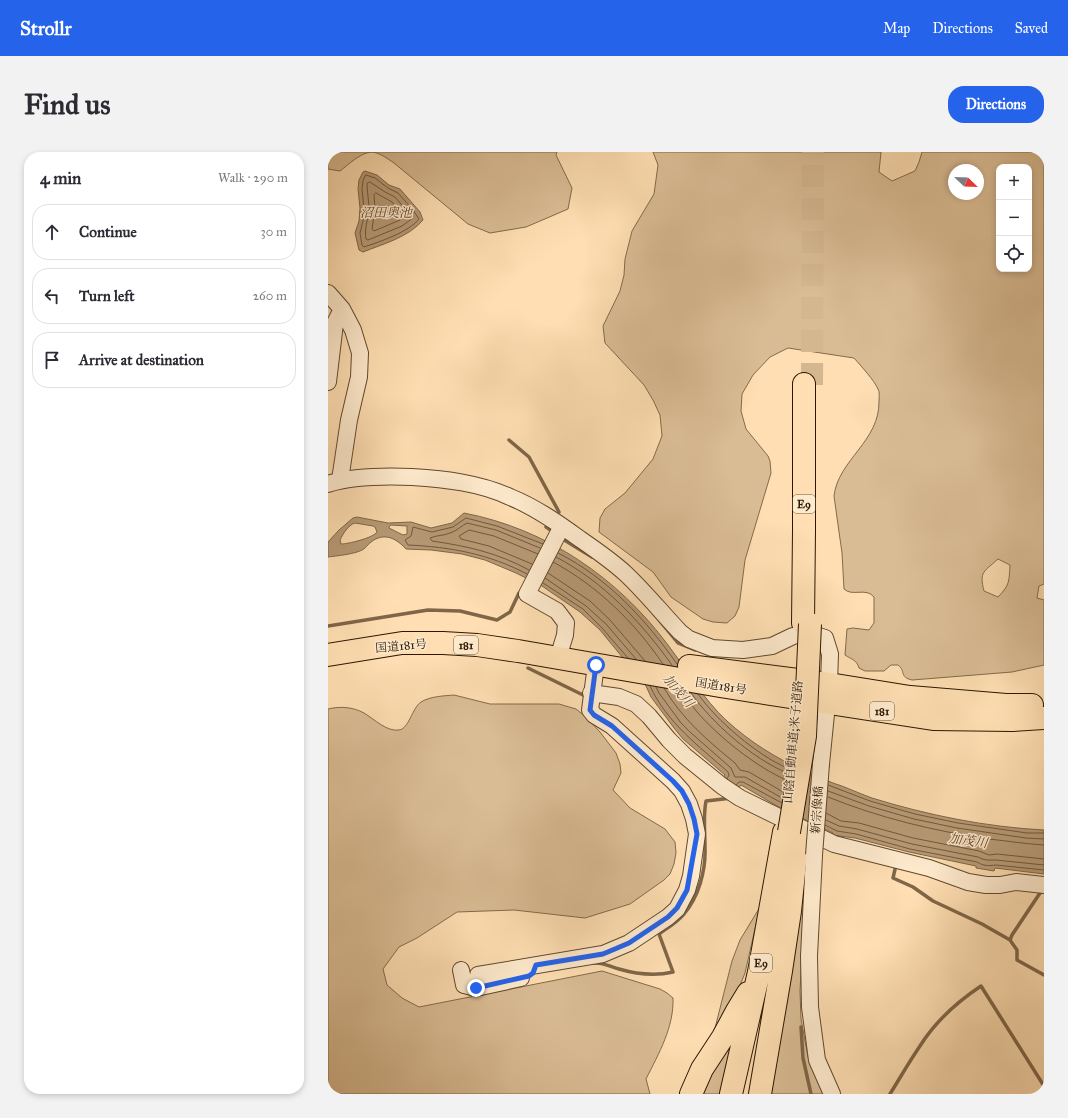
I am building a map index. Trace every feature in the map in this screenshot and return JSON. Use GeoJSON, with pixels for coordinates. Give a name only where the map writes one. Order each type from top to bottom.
{"type":"FeatureCollection","features":[{"type":"Feature","properties":{"kind":"highway","name":"山陰自動車道;米子道路"},"geometry":{"type":"LineString","coordinates":[[737,1094],[766,974],[805,736],[808,385]]}},
{"type":"Feature","properties":{"kind":"highway","name":"山陰自動車道;米子道路"},"geometry":{"type":"LineString","coordinates":[[731,1094],[790,833],[792,758],[807,624]]}},
{"type":"Feature","properties":{"kind":"highway","name":"国道181号"},"geometry":{"type":"LineString","coordinates":[[328,643],[340,639],[416,629],[479,632],[560,653],[600,661],[829,693],[910,697],[1006,705],[1044,705]]}},
{"type":"Feature","properties":{"kind":"highway","name":"国道181号"},"geometry":{"type":"LineString","coordinates":[[328,655],[402,643],[443,643],[560,653]]}},
{"type":"Feature","properties":{"kind":"highway","name":"国道181号"},"geometry":{"type":"LineString","coordinates":[[829,693],[933,719],[1012,720],[1044,718]]}},
{"type":"Feature","properties":{"kind":"highway"},"geometry":{"type":"LineString","coordinates":[[760,1094],[790,911],[790,833]]}},
{"type":"Feature","properties":{"kind":"highway"},"geometry":{"type":"LineString","coordinates":[[691,1094],[702,1069],[746,998],[759,972]]}},
{"type":"Feature","properties":{"kind":"street"},"geometry":{"type":"LineString","coordinates":[[328,293],[342,309],[353,330],[360,352],[359,377],[334,482],[395,476],[466,483],[510,496],[538,511],[560,529],[527,594],[557,611],[566,623],[565,635],[560,653]]}},
{"type":"Feature","properties":{"kind":"street"},"geometry":{"type":"LineString","coordinates":[[328,382],[335,323],[342,309]]}},
{"type":"Feature","properties":{"kind":"street","name":"新宗像橋"},"geometry":{"type":"LineString","coordinates":[[560,529],[608,558],[627,575],[680,632],[689,639],[712,648],[743,650],[772,646],[793,636],[808,633],[825,638],[830,654],[829,693],[823,732],[814,855],[809,956],[810,1007],[817,1060],[832,1094]]}},
{"type":"Feature","properties":{"kind":"street"},"geometry":{"type":"LineString","coordinates":[[478,975],[603,954],[629,943],[668,917],[677,908],[687,890],[691,876],[697,834],[694,819],[682,791],[668,776],[612,726],[594,715],[590,710],[591,693],[600,661]]}},
{"type":"Feature","properties":{"kind":"street"},"geometry":{"type":"LineString","coordinates":[[591,693],[619,698],[636,704],[649,716],[685,756],[722,786],[740,798],[834,844],[930,868],[968,882],[986,885],[1000,885],[1016,882],[1044,885]]}},
{"type":"Feature","properties":{"kind":"street"},"geometry":{"type":"LineString","coordinates":[[461,970],[464,985],[476,988],[529,976],[533,973],[536,965]]}},
{"type":"Feature","properties":{"kind":"shaded area"},"geometry":{"type":"Polygon","coordinates":[[[328,152],[371,152],[358,157],[340,171],[328,169],[328,152]]]}},
{"type":"Feature","properties":{"kind":"shaded area"},"geometry":{"type":"Polygon","coordinates":[[[374,152],[557,152],[556,155],[572,188],[568,209],[526,227],[490,233],[468,224],[394,163],[374,152]]]}},
{"type":"Feature","properties":{"kind":"shaded area"},"geometry":{"type":"Polygon","coordinates":[[[653,152],[881,152],[879,172],[892,181],[915,171],[922,152],[1044,152],[1044,584],[1039,586],[1037,598],[1044,600],[1044,665],[1012,672],[912,680],[904,676],[902,669],[898,665],[891,665],[884,671],[865,671],[859,668],[854,660],[845,655],[847,629],[853,628],[869,630],[874,623],[874,597],[871,594],[851,592],[844,589],[842,553],[834,496],[837,483],[873,428],[878,415],[879,390],[854,358],[788,348],[770,357],[753,375],[742,394],[741,411],[746,429],[768,456],[771,473],[745,560],[739,607],[735,616],[727,623],[713,622],[703,619],[671,597],[653,572],[599,532],[600,518],[605,509],[625,493],[653,459],[662,436],[660,415],[653,400],[644,385],[605,343],[603,326],[620,291],[624,275],[625,259],[632,231],[654,194],[658,165],[653,152]],[[998,559],[984,572],[982,579],[984,591],[998,597],[1005,589],[1008,582],[1010,565],[998,559]]]}},
{"type":"Feature","properties":{"kind":"shaded area"},"geometry":{"type":"Polygon","coordinates":[[[454,695],[490,704],[559,704],[576,709],[600,732],[616,753],[620,764],[621,773],[613,790],[630,808],[665,829],[675,842],[676,853],[674,864],[670,874],[664,880],[630,904],[585,918],[514,910],[457,912],[417,938],[399,947],[383,969],[387,985],[402,998],[419,1007],[602,971],[660,989],[673,998],[673,1009],[665,1040],[646,1079],[650,1094],[328,1094],[328,709],[342,707],[355,709],[364,713],[385,727],[399,730],[405,726],[421,702],[433,697],[454,695]]]}},
{"type":"Feature","properties":{"kind":"shaded area"},"geometry":{"type":"Polygon","coordinates":[[[808,835],[800,991],[801,1019],[808,1057],[823,1094],[767,1094],[808,835]]]}},
{"type":"Feature","properties":{"kind":"shaded area"},"geometry":{"type":"Polygon","coordinates":[[[760,907],[745,973],[727,1017],[711,1044],[732,961],[740,940],[760,907]]]}},
{"type":"Feature","properties":{"kind":"shaded area"},"geometry":{"type":"Polygon","coordinates":[[[738,1025],[722,1094],[699,1094],[738,1025]]]}},
{"type":"Feature","properties":{"kind":"water","name":"沼田奥池"},"geometry":{"type":"Polygon","coordinates":[[[365,171],[377,175],[389,185],[400,189],[420,212],[423,220],[411,231],[387,243],[363,252],[359,250],[355,233],[359,221],[360,208],[358,189],[359,180],[365,171]]]}},
{"type":"Feature","properties":{"kind":"water","name":"加茂川"},"geometry":{"type":"Polygon","coordinates":[[[464,513],[495,521],[524,531],[552,544],[578,560],[627,598],[668,645],[703,694],[727,721],[764,749],[813,777],[828,781],[872,798],[935,815],[1000,826],[1044,830],[1044,874],[995,868],[994,871],[976,868],[976,866],[909,852],[855,838],[832,835],[833,833],[777,806],[741,785],[734,793],[720,783],[725,775],[683,739],[651,697],[646,686],[600,630],[580,612],[542,586],[516,573],[485,560],[462,554],[431,550],[406,549],[394,539],[385,537],[376,539],[359,551],[345,555],[328,557],[328,542],[353,518],[357,517],[388,523],[411,522],[431,528],[452,523],[464,513]],[[355,523],[344,533],[340,540],[341,544],[366,538],[377,532],[373,526],[355,523]],[[391,525],[389,528],[403,535],[407,534],[407,526],[391,525]]]}},
{"type":"Feature","properties":{"kind":"waterway"},"geometry":{"type":"LineString","coordinates":[[509,440],[529,457],[559,512]]}},
{"type":"Feature","properties":{"kind":"waterway"},"geometry":{"type":"LineString","coordinates":[[546,527],[555,533]]}},
{"type":"Feature","properties":{"kind":"waterway"},"geometry":{"type":"LineString","coordinates":[[561,538],[592,557]]}},
{"type":"Feature","properties":{"kind":"waterway"},"geometry":{"type":"LineString","coordinates":[[328,626],[428,610],[460,611],[497,620],[510,612],[519,593]]}},
{"type":"Feature","properties":{"kind":"waterway"},"geometry":{"type":"LineString","coordinates":[[660,621],[678,643],[695,650]]}},
{"type":"Feature","properties":{"kind":"waterway"},"geometry":{"type":"LineString","coordinates":[[528,668],[583,695]]}},
{"type":"Feature","properties":{"kind":"waterway"},"geometry":{"type":"LineString","coordinates":[[594,963],[601,963],[626,971],[639,973],[660,974],[673,972],[659,934],[683,915],[689,908],[697,892],[703,874],[705,856],[704,818],[706,801],[732,798]]}},
{"type":"Feature","properties":{"kind":"waterway"},"geometry":{"type":"LineString","coordinates":[[896,865],[893,878],[913,887],[933,901],[982,924],[1010,940]]}},
{"type":"Feature","properties":{"kind":"waterway"},"geometry":{"type":"LineString","coordinates":[[1042,890],[1010,940],[1017,950],[1017,960],[1044,975]]}},
{"type":"Feature","properties":{"kind":"waterway"},"geometry":{"type":"LineString","coordinates":[[890,1094],[932,1029],[955,1006],[981,986],[1044,1086]]}},
{"type":"Feature","properties":{"kind":"waterway"},"geometry":{"type":"LineString","coordinates":[[801,1027],[803,1058],[811,1094]]}},
{"type":"Feature","properties":{"kind":"tunnel"},"geometry":{"type":"LineString","coordinates":[[812,385],[813,152]]}},
{"type":"Feature","properties":{"kind":"route"},"geometry":{"type":"LineString","coordinates":[[476,988],[529,976],[533,973],[536,965],[603,954],[629,943],[668,917],[683,900],[687,890],[691,876],[697,834],[689,804],[682,791],[673,781],[612,726],[594,715],[590,710],[591,693],[596,665]]}}]}
